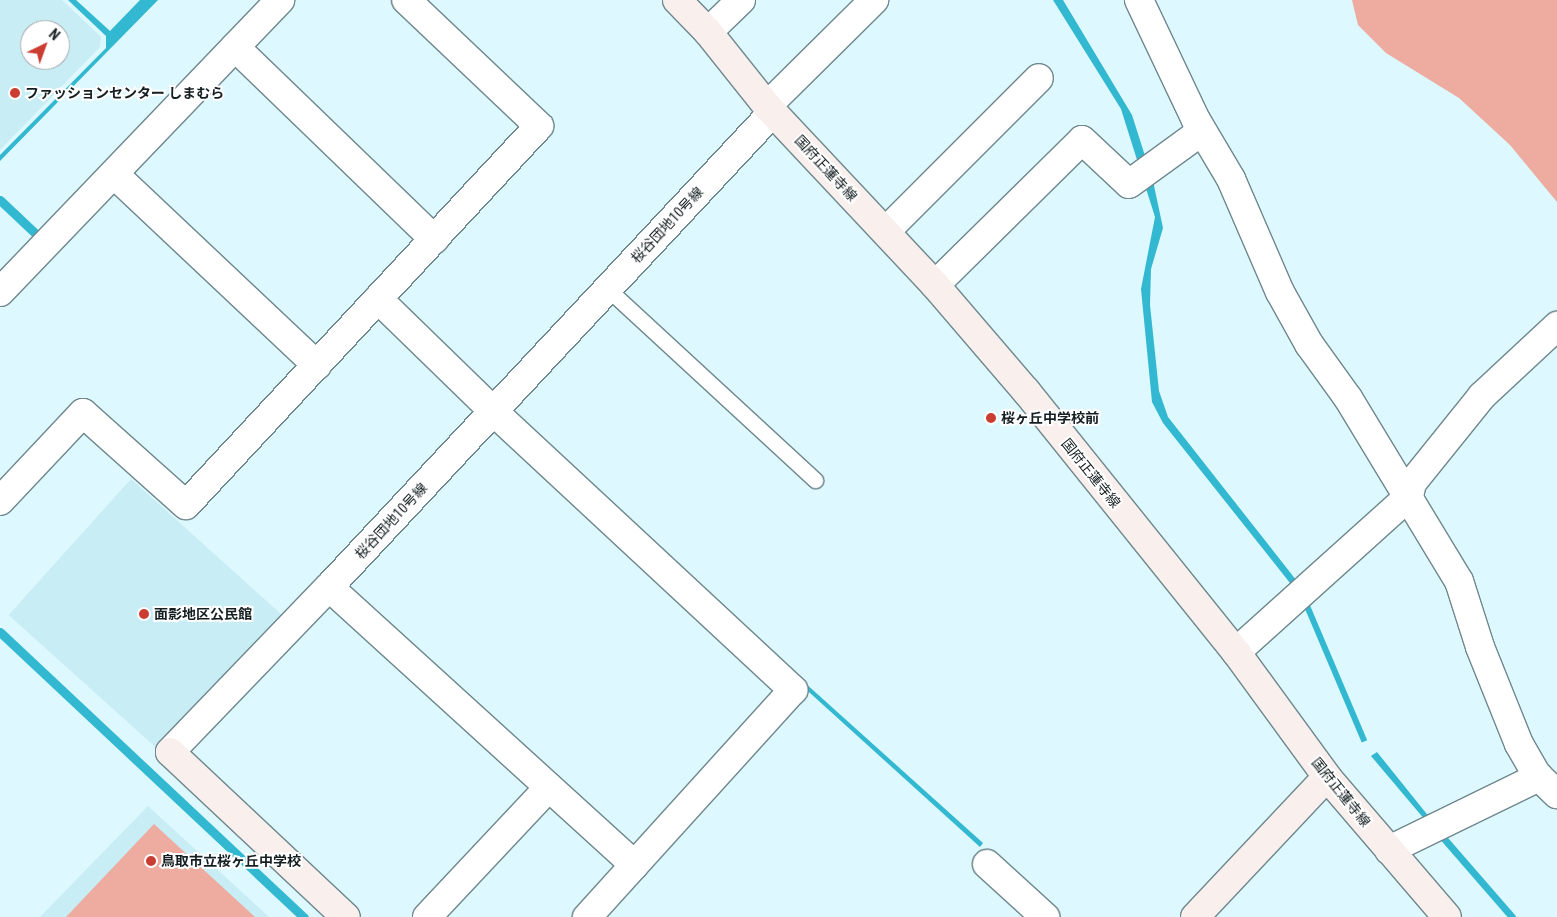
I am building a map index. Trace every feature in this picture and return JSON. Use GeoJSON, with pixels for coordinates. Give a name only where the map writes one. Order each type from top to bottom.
{"type":"FeatureCollection","features":[{"type":"Feature","properties":{"kind":"main road","name":"国府正蓮寺線"},"geometry":{"type":"LineString","coordinates":[[677,0],[708,32],[770,109],[886,231],[1026,391],[1236,652],[1327,777],[1447,917]]}},
{"type":"Feature","properties":{"kind":"main road","name":"桜谷団地10号線"},"geometry":{"type":"LineString","coordinates":[[170,752],[346,917]]}},
{"type":"Feature","properties":{"kind":"main road"},"geometry":{"type":"LineString","coordinates":[[1195,917],[1327,777]]}},
{"type":"Feature","properties":{"kind":"street"},"geometry":{"type":"LineString","coordinates":[[0,292],[280,0]]}},
{"type":"Feature","properties":{"kind":"street"},"geometry":{"type":"LineString","coordinates":[[0,501],[83,413],[186,505],[539,126],[406,0]]}},
{"type":"Feature","properties":{"kind":"street"},"geometry":{"type":"LineString","coordinates":[[708,32],[740,0]]}},
{"type":"Feature","properties":{"kind":"street","name":"桜谷団地10号線"},"geometry":{"type":"LineString","coordinates":[[170,752],[329,587],[493,412],[608,289],[770,109],[874,0]]}},
{"type":"Feature","properties":{"kind":"street"},"geometry":{"type":"LineString","coordinates":[[1139,0],[1202,131],[1230,179],[1280,292],[1309,344],[1348,398],[1459,581],[1498,693],[1519,744],[1548,786],[1389,850]]}},
{"type":"Feature","properties":{"kind":"street"},"geometry":{"type":"LineString","coordinates":[[235,47],[434,239]]}},
{"type":"Feature","properties":{"kind":"street"},"geometry":{"type":"LineString","coordinates":[[886,231],[1040,78]]}},
{"type":"Feature","properties":{"kind":"street"},"geometry":{"type":"LineString","coordinates":[[935,285],[1082,140],[1129,184],[1202,131]]}},
{"type":"Feature","properties":{"kind":"street"},"geometry":{"type":"LineString","coordinates":[[114,174],[317,365]]}},
{"type":"Feature","properties":{"kind":"street"},"geometry":{"type":"LineString","coordinates":[[378,299],[493,412],[793,690],[587,917]]}},
{"type":"Feature","properties":{"kind":"street"},"geometry":{"type":"LineString","coordinates":[[1236,652],[1409,496],[1412,483],[1482,396],[1557,326]]}},
{"type":"Feature","properties":{"kind":"street"},"geometry":{"type":"LineString","coordinates":[[329,587],[635,865]]}},
{"type":"Feature","properties":{"kind":"street"},"geometry":{"type":"LineString","coordinates":[[427,917],[549,787]]}},
{"type":"Feature","properties":{"kind":"street"},"geometry":{"type":"LineString","coordinates":[[987,864],[1045,917]]}},
{"type":"Feature","properties":{"kind":"lane"},"geometry":{"type":"LineString","coordinates":[[608,289],[815,480]]}},
{"type":"Feature","properties":{"kind":"shaded area"},"geometry":{"type":"Polygon","coordinates":[[[0,0],[62,0],[101,37],[100,47],[0,150],[0,0]]]}},
{"type":"Feature","properties":{"kind":"shaded area"},"geometry":{"type":"Polygon","coordinates":[[[1352,0],[1557,0],[1557,202],[1510,145],[1459,98],[1386,53],[1358,25],[1352,0]]]}},
{"type":"Feature","properties":{"kind":"shaded area","name":"面影地区公民館"},"geometry":{"type":"Polygon","coordinates":[[[131,479],[282,615],[159,751],[9,615],[131,479]]]}},
{"type":"Feature","properties":{"kind":"shaded area","name":"鳥取市立桜ヶ丘中学校"},"geometry":{"type":"Polygon","coordinates":[[[148,806],[269,917],[40,917],[148,806]]]}},
{"type":"Feature","properties":{"kind":"shaded area","name":"鳥取市立桜ヶ丘中学校"},"geometry":{"type":"Polygon","coordinates":[[[154,824],[255,917],[66,917],[154,824]]]}},
{"type":"Feature","properties":{"kind":"water"},"geometry":{"type":"Polygon","coordinates":[[[68,0],[76,0],[110,31],[140,0],[158,0],[0,161],[0,155],[106,48],[106,36],[68,0]]]}},
{"type":"Feature","properties":{"kind":"water"},"geometry":{"type":"Polygon","coordinates":[[[1053,0],[1063,0],[1132,115],[1153,181],[1163,228],[1151,269],[1150,305],[1159,391],[1168,417],[1300,585],[1294,588],[1163,423],[1152,402],[1141,289],[1155,217],[1121,109],[1053,0]]]}},
{"type":"Feature","properties":{"kind":"water"},"geometry":{"type":"Polygon","coordinates":[[[715,602],[983,843],[980,847],[713,605],[715,602]]]}},
{"type":"Feature","properties":{"kind":"water"},"geometry":{"type":"Polygon","coordinates":[[[1309,603],[1367,740],[1362,742],[1303,605],[1309,603]]]}},
{"type":"Feature","properties":{"kind":"water"},"geometry":{"type":"Polygon","coordinates":[[[1377,752],[1434,823],[1431,827],[1371,756],[1377,752]]]}},
{"type":"Feature","properties":{"kind":"water"},"geometry":{"type":"Polygon","coordinates":[[[1442,831],[1516,916],[1507,917],[1437,836],[1442,831]]]}},
{"type":"Feature","properties":{"kind":"waterway"},"geometry":{"type":"LineString","coordinates":[[0,200],[37,235]]}},
{"type":"Feature","properties":{"kind":"waterway"},"geometry":{"type":"LineString","coordinates":[[0,632],[304,917]]}},
{"type":"Feature","properties":{"kind":"place","name":"ファッションセンター しまむら"},"geometry":{"type":"Point","coordinates":[15,93]}},
{"type":"Feature","properties":{"kind":"place","name":"桜ヶ丘中学校前"},"geometry":{"type":"Point","coordinates":[991,418]}},
{"type":"Feature","properties":{"kind":"place","name":"面影地区公民館"},"geometry":{"type":"Point","coordinates":[144,614]}},
{"type":"Feature","properties":{"kind":"place","name":"鳥取市立桜ヶ丘中学校"},"geometry":{"type":"Point","coordinates":[151,861]}}]}
